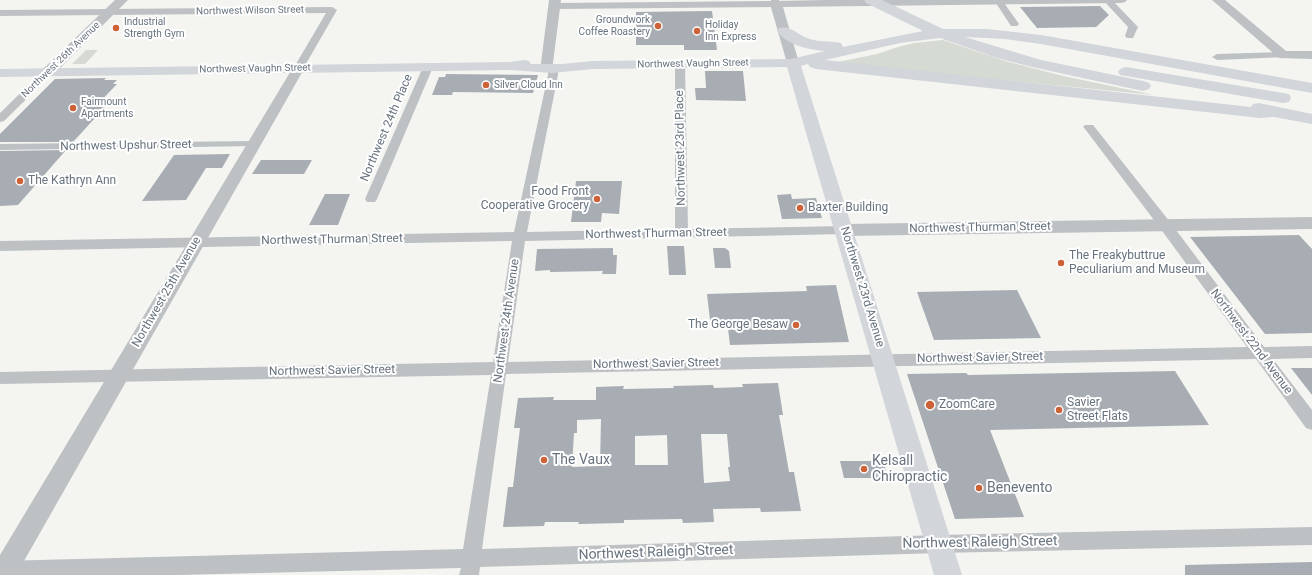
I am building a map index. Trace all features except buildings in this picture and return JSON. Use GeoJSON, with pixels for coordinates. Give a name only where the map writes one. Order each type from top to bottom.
{"type":"FeatureCollection","features":[{"type":"Feature","properties":{"kind":"highway"},"geometry":{"type":"LineString","coordinates":[[870,0],[908,19],[939,32],[1010,57],[1078,74],[1253,106],[1274,112],[1312,119]]}},
{"type":"Feature","properties":{"kind":"highway"},"geometry":{"type":"LineString","coordinates":[[897,0],[919,11],[978,35],[1062,59],[1151,77],[1312,102]]}},
{"type":"Feature","properties":{"kind":"highway"},"geometry":{"type":"LineString","coordinates":[[784,31],[799,41],[828,47],[893,40]]}},
{"type":"Feature","properties":{"kind":"highway"},"geometry":{"type":"LineString","coordinates":[[793,62],[916,35],[966,33],[1030,37],[1312,88]]}},
{"type":"Feature","properties":{"kind":"highway"},"geometry":{"type":"LineString","coordinates":[[793,62],[1260,113],[1274,112]]}},
{"type":"Feature","properties":{"kind":"highway"},"geometry":{"type":"LineString","coordinates":[[799,78],[814,70],[829,70],[952,79]]}},
{"type":"Feature","properties":{"kind":"main road","name":"Northwest Vaughn Street"},"geometry":{"type":"LineString","coordinates":[[0,73],[510,66],[527,68],[550,65],[574,68],[593,65],[793,62]]}},
{"type":"Feature","properties":{"kind":"main road","name":"Northwest 23rd Avenue"},"geometry":{"type":"LineString","coordinates":[[793,62],[948,575]]}},
{"type":"Feature","properties":{"kind":"street","name":"Northwest 26th Avenue"},"geometry":{"type":"LineString","coordinates":[[0,119],[122,0]]}},
{"type":"Feature","properties":{"kind":"street"},"geometry":{"type":"LineString","coordinates":[[1107,0],[1133,27],[1130,36]]}},
{"type":"Feature","properties":{"kind":"street"},"geometry":{"type":"LineString","coordinates":[[555,3],[853,3],[1121,0]]}},
{"type":"Feature","properties":{"kind":"street"},"geometry":{"type":"LineString","coordinates":[[1218,0],[1283,55]]}},
{"type":"Feature","properties":{"kind":"street"},"geometry":{"type":"LineString","coordinates":[[998,1],[1014,24]]}},
{"type":"Feature","properties":{"kind":"street","name":"Northwest 23rd Avenue"},"geometry":{"type":"LineString","coordinates":[[776,2],[793,62]]}},
{"type":"Feature","properties":{"kind":"street","name":"Northwest 24th Avenue"},"geometry":{"type":"LineString","coordinates":[[471,567],[519,237],[553,75],[550,65],[555,3]]}},
{"type":"Feature","properties":{"kind":"street","name":"Northwest Wilson Street"},"geometry":{"type":"LineString","coordinates":[[0,13],[332,10]]}},
{"type":"Feature","properties":{"kind":"street","name":"Northwest 25th Avenue"},"geometry":{"type":"LineString","coordinates":[[2,572],[332,10]]}},
{"type":"Feature","properties":{"kind":"street"},"geometry":{"type":"LineString","coordinates":[[1217,57],[1312,55]]}},
{"type":"Feature","properties":{"kind":"street","name":"Northwest 23rd Place"},"geometry":{"type":"LineString","coordinates":[[680,63],[682,233]]}},
{"type":"Feature","properties":{"kind":"street","name":"Northwest 24th Place"},"geometry":{"type":"LineString","coordinates":[[371,199],[428,67]]}},
{"type":"Feature","properties":{"kind":"street","name":"Northwest 22nd Avenue"},"geometry":{"type":"LineString","coordinates":[[1089,127],[1165,225],[1312,423]]}},
{"type":"Feature","properties":{"kind":"street","name":"Northwest Upshur Street"},"geometry":{"type":"LineString","coordinates":[[0,147],[253,144]]}},
{"type":"Feature","properties":{"kind":"street","name":"Northwest Thurman Street"},"geometry":{"type":"LineString","coordinates":[[0,246],[1312,223]]}},
{"type":"Feature","properties":{"kind":"street","name":"Northwest Savier Street"},"geometry":{"type":"LineString","coordinates":[[0,378],[1312,352]]}},
{"type":"Feature","properties":{"kind":"street","name":"Northwest Raleigh Street"},"geometry":{"type":"LineString","coordinates":[[2,572],[471,567],[939,544],[1312,536]]}},
{"type":"Feature","properties":{"kind":"shaded area"},"geometry":{"type":"Polygon","coordinates":[[[943,40],[1005,61],[1063,76],[1154,95],[833,63],[877,54],[914,43],[943,40]]]}},
{"type":"Feature","properties":{"kind":"shaded area"},"geometry":{"type":"Polygon","coordinates":[[[86,50],[98,50],[85,64],[72,64],[86,50]]]}},
{"type":"Feature","properties":{"kind":"place","name":"Groundwork Coffee Roastery"},"geometry":{"type":"Point","coordinates":[658,26]}},
{"type":"Feature","properties":{"kind":"place","name":"Industrial Strength Gym"},"geometry":{"type":"Point","coordinates":[116,28]}},
{"type":"Feature","properties":{"kind":"place","name":"Holiday Inn Express"},"geometry":{"type":"Point","coordinates":[697,31]}},
{"type":"Feature","properties":{"kind":"place","name":"Silver Cloud Inn"},"geometry":{"type":"Point","coordinates":[486,85]}},
{"type":"Feature","properties":{"kind":"place","name":"Fairmount Apartments"},"geometry":{"type":"Point","coordinates":[73,108]}},
{"type":"Feature","properties":{"kind":"place","name":"The Kathryn Ann"},"geometry":{"type":"Point","coordinates":[20,181]}},
{"type":"Feature","properties":{"kind":"place","name":"Food Front Cooperative Grocery"},"geometry":{"type":"Point","coordinates":[597,199]}},
{"type":"Feature","properties":{"kind":"place","name":"Baxter Building"},"geometry":{"type":"Point","coordinates":[800,208]}},
{"type":"Feature","properties":{"kind":"place","name":"The Freakybuttrue Peculiarium and Museum"},"geometry":{"type":"Point","coordinates":[1061,263]}},
{"type":"Feature","properties":{"kind":"place","name":"The George Besaw"},"geometry":{"type":"Point","coordinates":[796,325]}},
{"type":"Feature","properties":{"kind":"place","name":"ZoomCare"},"geometry":{"type":"Point","coordinates":[930,405]}},
{"type":"Feature","properties":{"kind":"place","name":"Savier Street Flats"},"geometry":{"type":"Point","coordinates":[1059,410]}},
{"type":"Feature","properties":{"kind":"place","name":"The Vaux"},"geometry":{"type":"Point","coordinates":[544,460]}},
{"type":"Feature","properties":{"kind":"place","name":"Kelsall Chiropractic"},"geometry":{"type":"Point","coordinates":[864,469]}},
{"type":"Feature","properties":{"kind":"place","name":"Benevento"},"geometry":{"type":"Point","coordinates":[979,488]}}]}
